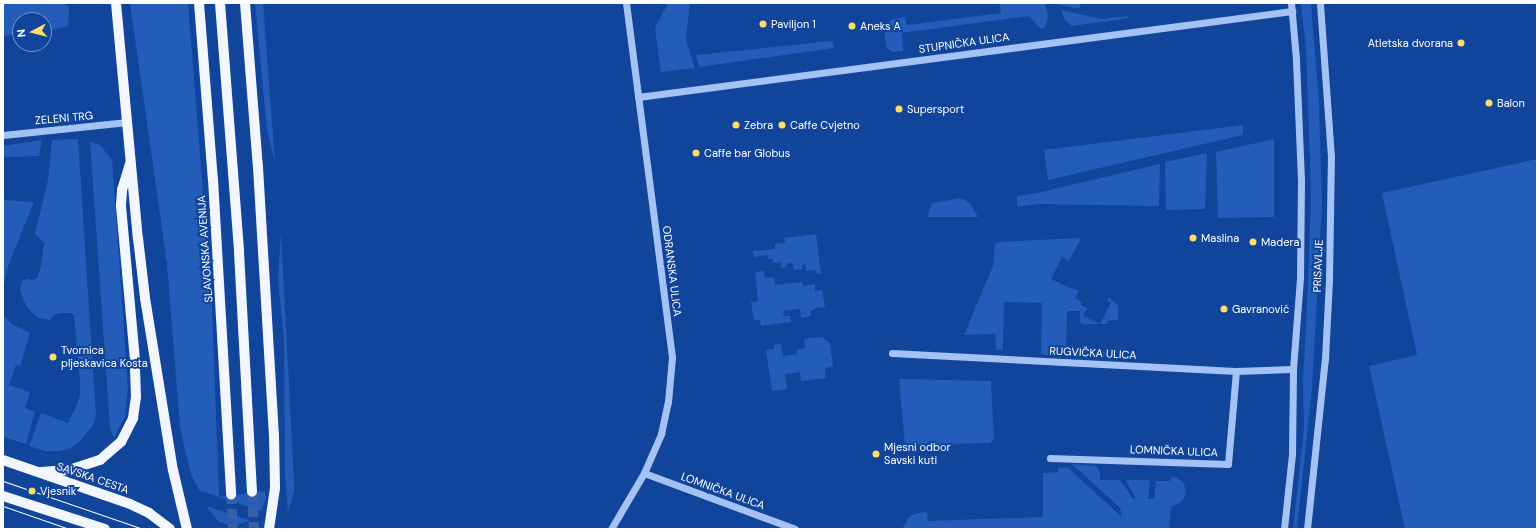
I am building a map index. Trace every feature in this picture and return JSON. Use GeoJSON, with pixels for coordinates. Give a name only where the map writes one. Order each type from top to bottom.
{"type":"FeatureCollection","features":[{"type":"Feature","properties":{"kind":"main road"},"geometry":{"type":"LineString","coordinates":[[116,3],[145,298],[173,470],[187,529]]}},
{"type":"Feature","properties":{"kind":"main road","name":"SLAVONSKA AVENIJA"},"geometry":{"type":"LineString","coordinates":[[199,3],[213,179],[231,494]]}},
{"type":"Feature","properties":{"kind":"main road"},"geometry":{"type":"LineString","coordinates":[[220,3],[239,252],[252,492]]}},
{"type":"Feature","properties":{"kind":"main road"},"geometry":{"type":"LineString","coordinates":[[245,3],[258,166],[274,436],[275,488],[269,529]]}},
{"type":"Feature","properties":{"kind":"main road"},"geometry":{"type":"LineString","coordinates":[[41,472],[69,470],[100,460],[121,442],[133,418],[136,397],[135,360],[121,205],[122,190],[131,162]]}},
{"type":"Feature","properties":{"kind":"main road","name":"SAVSKA CESTA"},"geometry":{"type":"LineString","coordinates":[[3,460],[130,504],[149,513],[170,529]]}},
{"type":"Feature","properties":{"kind":"main road"},"geometry":{"type":"LineString","coordinates":[[3,496],[105,529]]}},
{"type":"Feature","properties":{"kind":"street","name":"ODRANSKA ULICA"},"geometry":{"type":"LineString","coordinates":[[611,529],[644,472],[661,434],[668,402],[672,357],[626,3]]}},
{"type":"Feature","properties":{"kind":"street","name":"PRISAVLJE"},"geometry":{"type":"LineString","coordinates":[[1284,529],[1292,454],[1293,369],[1300,278],[1301,180],[1296,59],[1291,3]]}},
{"type":"Feature","properties":{"kind":"street","name":"PRISAVLJE"},"geometry":{"type":"LineString","coordinates":[[1307,529],[1325,359],[1329,280],[1331,157],[1320,3]]}},
{"type":"Feature","properties":{"kind":"street","name":"STUPNIČKA ULICA"},"geometry":{"type":"LineString","coordinates":[[638,97],[1292,11]]}},
{"type":"Feature","properties":{"kind":"street","name":"ZELENI TRG"},"geometry":{"type":"LineString","coordinates":[[3,135],[127,122]]}},
{"type":"Feature","properties":{"kind":"street","name":"RUGVIČKA ULICA"},"geometry":{"type":"LineString","coordinates":[[892,353],[1236,371],[1293,369]]}},
{"type":"Feature","properties":{"kind":"street","name":"LOMNIČKA ULICA"},"geometry":{"type":"LineString","coordinates":[[1050,458],[1228,464],[1236,371]]}},
{"type":"Feature","properties":{"kind":"street","name":"LOMNIČKA ULICA"},"geometry":{"type":"LineString","coordinates":[[644,472],[794,529]]}},
{"type":"Feature","properties":{"kind":"shaded area"},"geometry":{"type":"Polygon","coordinates":[[[3,3],[64,3],[69,7],[68,26],[52,30],[52,12],[12,12],[12,35],[3,36],[3,3]]]}},
{"type":"Feature","properties":{"kind":"shaded area"},"geometry":{"type":"Polygon","coordinates":[[[130,3],[188,3],[212,306],[219,497],[199,490],[191,474],[180,427],[167,264],[130,3]]]}},
{"type":"Feature","properties":{"kind":"shaded area"},"geometry":{"type":"Polygon","coordinates":[[[255,3],[263,3],[275,163],[267,130],[255,3]]]}},
{"type":"Feature","properties":{"kind":"shaded area"},"geometry":{"type":"Polygon","coordinates":[[[668,3],[690,3],[686,40],[695,68],[661,72],[655,28],[668,3]]]}},
{"type":"Feature","properties":{"kind":"shaded area"},"geometry":{"type":"Polygon","coordinates":[[[1000,3],[1045,3],[1048,16],[1044,28],[1041,29],[1029,16],[902,33],[903,51],[892,52],[886,47],[884,29],[886,24],[893,19],[905,17],[907,25],[1001,13],[1000,3]]]}},
{"type":"Feature","properties":{"kind":"shaded area"},"geometry":{"type":"Polygon","coordinates":[[[1060,3],[1080,3],[1081,5],[1079,8],[1075,8],[1060,5],[1060,3]]]}},
{"type":"Feature","properties":{"kind":"shaded area"},"geometry":{"type":"Polygon","coordinates":[[[1301,3],[1311,3],[1319,104],[1322,203],[1312,388],[1297,529],[1293,529],[1304,428],[1303,381],[1311,191],[1306,49],[1301,3]]]}},
{"type":"Feature","properties":{"kind":"shaded area"},"geometry":{"type":"Polygon","coordinates":[[[1061,10],[1101,19],[1128,16],[1129,18],[1072,26],[1065,20],[1061,10]]]}},
{"type":"Feature","properties":{"kind":"shaded area"},"geometry":{"type":"Polygon","coordinates":[[[832,41],[834,48],[699,67],[696,55],[832,41]]]}},
{"type":"Feature","properties":{"kind":"shaded area"},"geometry":{"type":"Polygon","coordinates":[[[1243,125],[1243,135],[1048,180],[1044,150],[1243,125]]]}},
{"type":"Feature","properties":{"kind":"shaded area"},"geometry":{"type":"Polygon","coordinates":[[[78,139],[96,416],[92,427],[78,443],[71,448],[60,451],[45,451],[29,446],[41,413],[68,423],[80,395],[74,315],[71,313],[61,313],[53,315],[50,320],[38,318],[28,308],[22,297],[20,288],[22,281],[37,278],[41,266],[44,243],[35,234],[48,180],[52,140],[78,139]]]}},
{"type":"Feature","properties":{"kind":"shaded area"},"geometry":{"type":"Polygon","coordinates":[[[1274,139],[1274,217],[1218,218],[1216,152],[1274,139]]]}},
{"type":"Feature","properties":{"kind":"shaded area"},"geometry":{"type":"Polygon","coordinates":[[[42,140],[39,156],[3,157],[3,146],[42,140]]]}},
{"type":"Feature","properties":{"kind":"shaded area"},"geometry":{"type":"Polygon","coordinates":[[[90,141],[101,146],[112,160],[128,389],[125,416],[114,438],[110,428],[90,141]]]}},
{"type":"Feature","properties":{"kind":"shaded area"},"geometry":{"type":"Polygon","coordinates":[[[1207,153],[1205,209],[1166,210],[1165,162],[1207,153]]]}},
{"type":"Feature","properties":{"kind":"shaded area"},"geometry":{"type":"Polygon","coordinates":[[[1537,159],[1537,529],[1405,529],[1369,366],[1417,355],[1382,193],[1537,159]]]}},
{"type":"Feature","properties":{"kind":"shaded area"},"geometry":{"type":"Polygon","coordinates":[[[1160,164],[1159,206],[1038,204],[1017,207],[1017,196],[1037,193],[1160,164]]]}},
{"type":"Feature","properties":{"kind":"shaded area"},"geometry":{"type":"Polygon","coordinates":[[[961,198],[970,203],[978,217],[927,217],[932,203],[961,198]]]}},
{"type":"Feature","properties":{"kind":"shaded area"},"geometry":{"type":"Polygon","coordinates":[[[3,200],[34,202],[8,266],[3,290],[3,200]]]}},
{"type":"Feature","properties":{"kind":"shaded area"},"geometry":{"type":"Polygon","coordinates":[[[281,233],[294,481],[294,492],[288,511],[285,474],[284,339],[278,279],[281,233]]]}},
{"type":"Feature","properties":{"kind":"shaded area"},"geometry":{"type":"Polygon","coordinates":[[[816,234],[821,273],[817,274],[816,270],[806,271],[805,264],[802,265],[802,269],[794,270],[793,263],[786,264],[786,267],[781,268],[781,262],[773,263],[773,259],[768,259],[767,255],[754,257],[753,251],[775,249],[775,244],[785,243],[784,238],[816,234]]]}},
{"type":"Feature","properties":{"kind":"shaded area"},"geometry":{"type":"Polygon","coordinates":[[[1081,238],[1069,261],[1062,257],[1051,279],[1071,289],[1072,288],[1079,291],[1075,298],[1082,302],[1081,305],[1087,308],[1083,316],[1100,324],[1082,324],[1080,322],[1080,311],[1067,311],[1066,351],[1116,352],[1114,355],[1055,356],[1041,354],[1042,303],[1004,302],[1003,350],[996,350],[995,334],[964,335],[993,266],[995,244],[997,242],[1081,238]]]}},
{"type":"Feature","properties":{"kind":"shaded area"},"geometry":{"type":"Polygon","coordinates":[[[764,271],[765,278],[774,277],[775,285],[802,282],[803,286],[815,284],[815,291],[822,290],[825,307],[816,308],[810,312],[811,316],[801,318],[800,309],[783,311],[784,316],[790,316],[791,322],[761,326],[760,320],[754,320],[751,302],[758,301],[755,272],[764,271]]]}},
{"type":"Feature","properties":{"kind":"shaded area"},"geometry":{"type":"Polygon","coordinates":[[[1109,297],[1118,306],[1118,320],[1107,321],[1107,324],[1100,324],[1111,303],[1107,301],[1109,297]]]}},
{"type":"Feature","properties":{"kind":"shaded area"},"geometry":{"type":"Polygon","coordinates":[[[3,315],[12,324],[30,333],[20,366],[16,365],[9,385],[30,392],[25,408],[35,412],[26,444],[3,437],[3,315]]]}},
{"type":"Feature","properties":{"kind":"shaded area"},"geometry":{"type":"Polygon","coordinates":[[[822,337],[830,343],[833,367],[825,368],[826,378],[801,381],[800,372],[785,374],[787,389],[772,391],[766,350],[774,349],[774,345],[781,344],[783,356],[797,354],[797,350],[805,348],[804,339],[822,337]]]}},
{"type":"Feature","properties":{"kind":"shaded area"},"geometry":{"type":"Polygon","coordinates":[[[899,379],[991,381],[994,439],[990,443],[905,445],[899,379]]]}},
{"type":"Feature","properties":{"kind":"shaded area"},"geometry":{"type":"Polygon","coordinates":[[[1072,464],[1096,466],[1100,472],[1100,480],[1120,480],[1133,499],[1136,499],[1126,480],[1150,480],[1148,499],[1154,499],[1156,481],[1170,481],[1171,478],[1176,477],[1184,483],[1186,494],[1181,502],[1171,507],[1169,529],[1152,529],[1151,527],[1150,529],[902,529],[909,517],[917,513],[927,512],[928,521],[1043,517],[1043,473],[1058,472],[1058,468],[1067,467],[1122,517],[1120,508],[1072,464]]]}},
{"type":"Feature","properties":{"kind":"shaded area"},"geometry":{"type":"Polygon","coordinates":[[[265,491],[266,498],[261,511],[219,497],[265,491]]]}},
{"type":"Feature","properties":{"kind":"shaded area"},"geometry":{"type":"Polygon","coordinates":[[[206,506],[251,521],[232,525],[219,522],[206,506]]]}},
{"type":"Feature","properties":{"kind":"tunnel"},"geometry":{"type":"LineString","coordinates":[[252,492],[254,529]]}},
{"type":"Feature","properties":{"kind":"tunnel"},"geometry":{"type":"LineString","coordinates":[[231,494],[233,529]]}},
{"type":"Feature","properties":{"kind":"tram line"},"geometry":{"type":"LineString","coordinates":[[3,481],[143,529]]}},
{"type":"Feature","properties":{"kind":"tram line"},"geometry":{"type":"LineString","coordinates":[[3,506],[69,529]]}},
{"type":"Feature","properties":{"kind":"place","name":"Paviljon 1"},"geometry":{"type":"Point","coordinates":[763,24]}},
{"type":"Feature","properties":{"kind":"place","name":"Aneks A"},"geometry":{"type":"Point","coordinates":[852,26]}},
{"type":"Feature","properties":{"kind":"place","name":"Atletska dvorana"},"geometry":{"type":"Point","coordinates":[1461,43]}},
{"type":"Feature","properties":{"kind":"place","name":"Balon"},"geometry":{"type":"Point","coordinates":[1489,103]}},
{"type":"Feature","properties":{"kind":"place","name":"Supersport"},"geometry":{"type":"Point","coordinates":[899,109]}},
{"type":"Feature","properties":{"kind":"place","name":"Zebra"},"geometry":{"type":"Point","coordinates":[736,125]}},
{"type":"Feature","properties":{"kind":"place","name":"Caffe Cvjetno"},"geometry":{"type":"Point","coordinates":[782,125]}},
{"type":"Feature","properties":{"kind":"place","name":"Caffe bar Globus"},"geometry":{"type":"Point","coordinates":[696,153]}},
{"type":"Feature","properties":{"kind":"place","name":"Maslina"},"geometry":{"type":"Point","coordinates":[1193,238]}},
{"type":"Feature","properties":{"kind":"place","name":"Madera"},"geometry":{"type":"Point","coordinates":[1253,242]}},
{"type":"Feature","properties":{"kind":"place","name":"Gavranović"},"geometry":{"type":"Point","coordinates":[1224,309]}},
{"type":"Feature","properties":{"kind":"place","name":"Tvornica pljeskavica Kosta"},"geometry":{"type":"Point","coordinates":[53,357]}},
{"type":"Feature","properties":{"kind":"place","name":"Mjesni odbor Savski kuti"},"geometry":{"type":"Point","coordinates":[876,454]}},
{"type":"Feature","properties":{"kind":"place","name":"Vjesnik"},"geometry":{"type":"Point","coordinates":[32,491]}}]}
